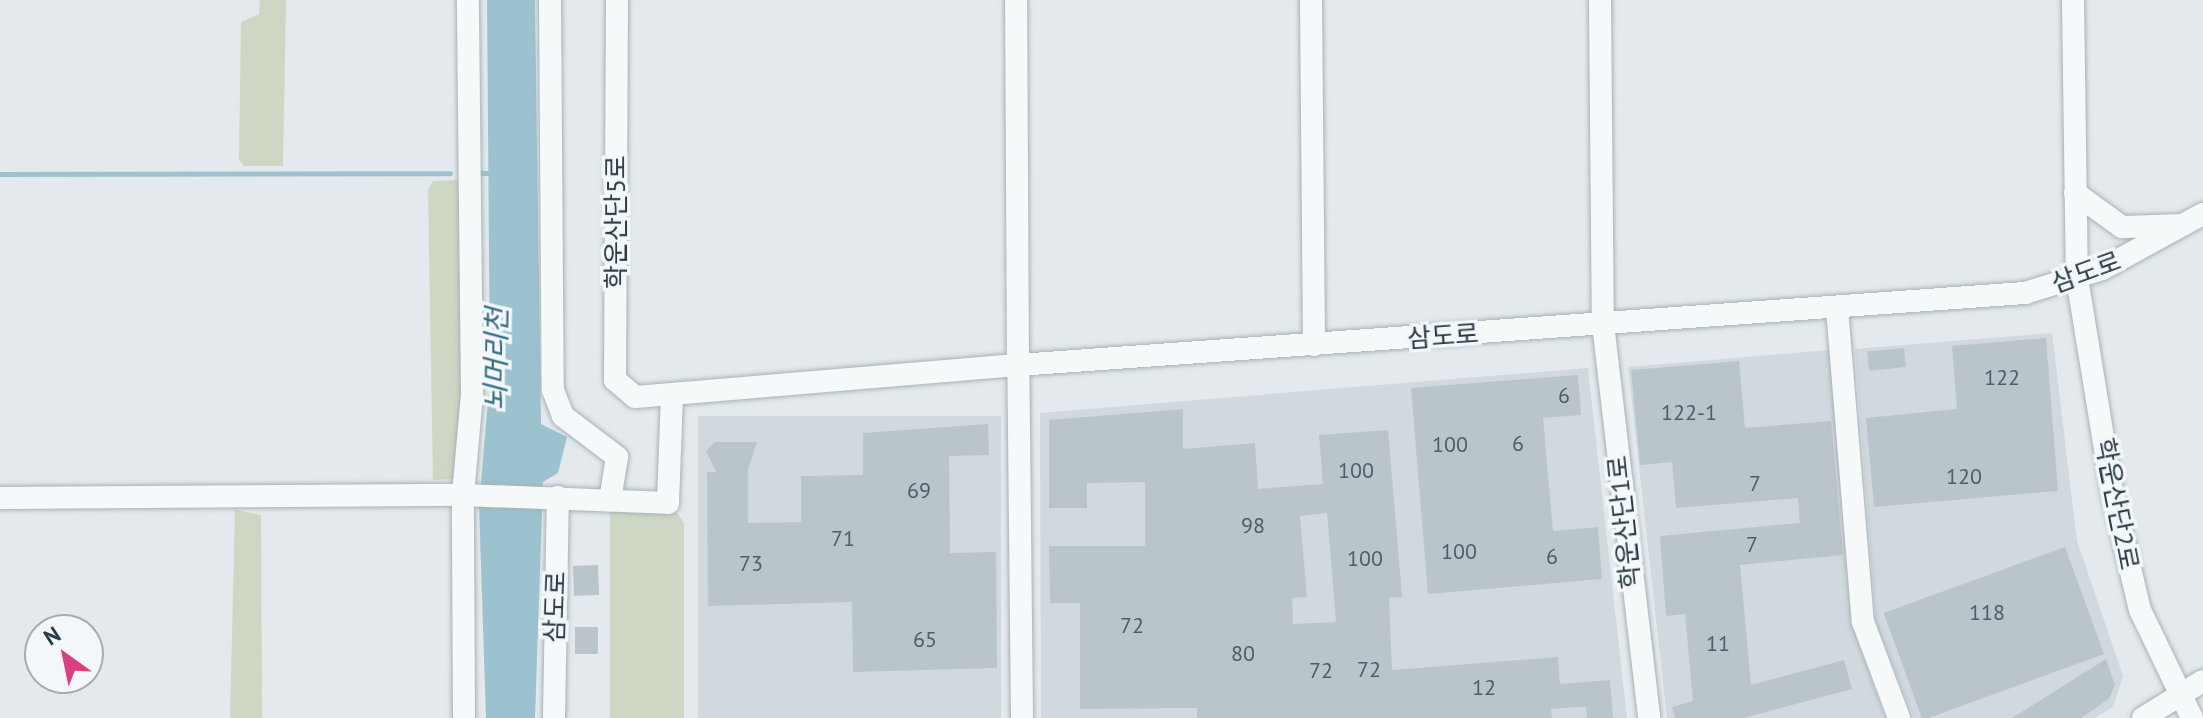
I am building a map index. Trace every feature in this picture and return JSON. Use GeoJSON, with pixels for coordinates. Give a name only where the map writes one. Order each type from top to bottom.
{"type":"FeatureCollection","features":[{"type":"Feature","properties":{"kind":"street"},"geometry":{"type":"LineString","coordinates":[[464,718],[472,395],[468,0]]}},
{"type":"Feature","properties":{"kind":"street"},"geometry":{"type":"LineString","coordinates":[[550,0],[553,390],[563,416],[617,457],[610,500]]}},
{"type":"Feature","properties":{"kind":"street","name":"학운산단5로"},"geometry":{"type":"LineString","coordinates":[[617,0],[615,380],[635,397],[1018,365]]}},
{"type":"Feature","properties":{"kind":"street"},"geometry":{"type":"LineString","coordinates":[[1016,0],[1022,718]]}},
{"type":"Feature","properties":{"kind":"street"},"geometry":{"type":"LineString","coordinates":[[1311,0],[1314,345]]}},
{"type":"Feature","properties":{"kind":"street","name":"학운산단1로"},"geometry":{"type":"LineString","coordinates":[[1600,0],[1603,324],[1649,718]]}},
{"type":"Feature","properties":{"kind":"street","name":"학운산단2로"},"geometry":{"type":"LineString","coordinates":[[2073,0],[2077,278],[2128,571],[2179,696],[2192,718]]}},
{"type":"Feature","properties":{"kind":"street"},"geometry":{"type":"LineString","coordinates":[[2075,193],[2122,227],[2195,219]]}},
{"type":"Feature","properties":{"kind":"street","name":"삼도로"},"geometry":{"type":"LineString","coordinates":[[1018,365],[2025,293],[2077,278],[2195,219]]}},
{"type":"Feature","properties":{"kind":"street"},"geometry":{"type":"LineString","coordinates":[[1837,308],[1863,622],[1899,718]]}},
{"type":"Feature","properties":{"kind":"street"},"geometry":{"type":"LineString","coordinates":[[0,498],[468,495],[663,503],[673,497],[672,394]]}},
{"type":"Feature","properties":{"kind":"street","name":"삼도로"},"geometry":{"type":"LineString","coordinates":[[554,718],[558,497]]}},
{"type":"Feature","properties":{"kind":"street"},"geometry":{"type":"LineString","coordinates":[[2143,718],[2203,681]]}},
{"type":"Feature","properties":{"kind":"shaded area"},"geometry":{"type":"Polygon","coordinates":[[[2052,333],[2077,541],[2123,676],[2113,707],[2094,718],[1914,718],[1876,623],[1855,349],[2052,333]]]}},
{"type":"Feature","properties":{"kind":"shaded area"},"geometry":{"type":"Polygon","coordinates":[[[1830,350],[1851,621],[1885,718],[1667,718],[1628,367],[1830,350]]]}},
{"type":"Feature","properties":{"kind":"shaded area"},"geometry":{"type":"Polygon","coordinates":[[[1588,368],[1627,718],[1041,718],[1040,413],[1588,368]]]}},
{"type":"Feature","properties":{"kind":"shaded area"},"geometry":{"type":"Polygon","coordinates":[[[698,416],[1001,416],[1001,718],[698,718],[698,416]]]}},
{"type":"Feature","properties":{"kind":"green space"},"geometry":{"type":"Polygon","coordinates":[[[260,0],[286,0],[283,166],[244,166],[239,160],[241,22],[259,14],[260,0]]]}},
{"type":"Feature","properties":{"kind":"green space"},"geometry":{"type":"Polygon","coordinates":[[[457,180],[465,343],[456,479],[433,480],[428,190],[433,181],[457,180]]]}},
{"type":"Feature","properties":{"kind":"green space"},"geometry":{"type":"Polygon","coordinates":[[[235,510],[261,515],[262,718],[230,718],[235,510]]]}},
{"type":"Feature","properties":{"kind":"green space"},"geometry":{"type":"Polygon","coordinates":[[[611,512],[677,513],[684,523],[684,718],[610,718],[610,517],[611,512]]]}},
{"type":"Feature","properties":{"kind":"water","name":"뇌머리천"},"geometry":{"type":"Polygon","coordinates":[[[487,0],[535,0],[541,424],[567,437],[558,473],[543,482],[535,718],[486,718],[479,505],[490,379],[487,0]]]}},
{"type":"Feature","properties":{"kind":"building"},"geometry":{"type":"Polygon","coordinates":[[[2046,338],[2058,491],[1874,507],[1866,418],[1957,409],[1952,346],[2046,338]]]}},
{"type":"Feature","properties":{"kind":"building"},"geometry":{"type":"Polygon","coordinates":[[[1904,348],[1906,367],[1869,371],[1867,352],[1904,348]]]}},
{"type":"Feature","properties":{"kind":"building"},"geometry":{"type":"Polygon","coordinates":[[[1739,361],[1745,428],[1831,421],[1843,555],[1740,565],[1751,685],[1844,660],[1852,689],[1744,718],[1675,718],[1672,707],[1693,701],[1685,614],[1666,616],[1660,536],[1800,523],[1798,498],[1676,508],[1672,462],[1640,465],[1631,370],[1739,361]]]}},
{"type":"Feature","properties":{"kind":"building"},"geometry":{"type":"Polygon","coordinates":[[[1578,375],[1581,415],[1543,418],[1553,531],[1598,527],[1602,579],[1428,594],[1411,388],[1578,375]]]}},
{"type":"Feature","properties":{"kind":"building"},"geometry":{"type":"Polygon","coordinates":[[[1183,409],[1183,449],[1255,443],[1258,489],[1323,484],[1319,435],[1388,430],[1402,597],[1389,598],[1392,670],[1558,657],[1560,684],[1610,680],[1613,718],[1587,718],[1586,707],[1551,709],[1552,718],[1197,718],[1197,708],[1080,709],[1080,603],[1050,603],[1049,546],[1145,546],[1145,482],[1087,483],[1087,508],[1049,508],[1049,420],[1183,409]],[[1327,513],[1300,516],[1307,597],[1292,598],[1293,624],[1336,622],[1327,513]]]}},
{"type":"Feature","properties":{"kind":"building"},"geometry":{"type":"Polygon","coordinates":[[[988,424],[989,455],[949,456],[950,553],[996,552],[997,668],[853,672],[852,602],[708,606],[707,472],[716,472],[706,451],[715,442],[757,442],[748,469],[748,523],[801,522],[801,476],[863,475],[863,433],[988,424]]]}},
{"type":"Feature","properties":{"kind":"building"},"geometry":{"type":"Polygon","coordinates":[[[2065,547],[2104,654],[1922,718],[1884,613],[2065,547]]]}},
{"type":"Feature","properties":{"kind":"building"},"geometry":{"type":"Polygon","coordinates":[[[598,565],[599,595],[574,596],[573,566],[598,565]]]}},
{"type":"Feature","properties":{"kind":"building"},"geometry":{"type":"Polygon","coordinates":[[[575,627],[598,627],[598,654],[575,654],[575,627]]]}},
{"type":"Feature","properties":{"kind":"building"},"geometry":{"type":"Polygon","coordinates":[[[2106,659],[2115,685],[2109,699],[2081,718],[2012,718],[2106,659]]]}},
{"type":"Feature","properties":{"kind":"waterway"},"geometry":{"type":"LineString","coordinates":[[0,174],[450,173]]}},
{"type":"Feature","properties":{"kind":"waterway"},"geometry":{"type":"LineString","coordinates":[[479,173],[498,173]]}}]}
